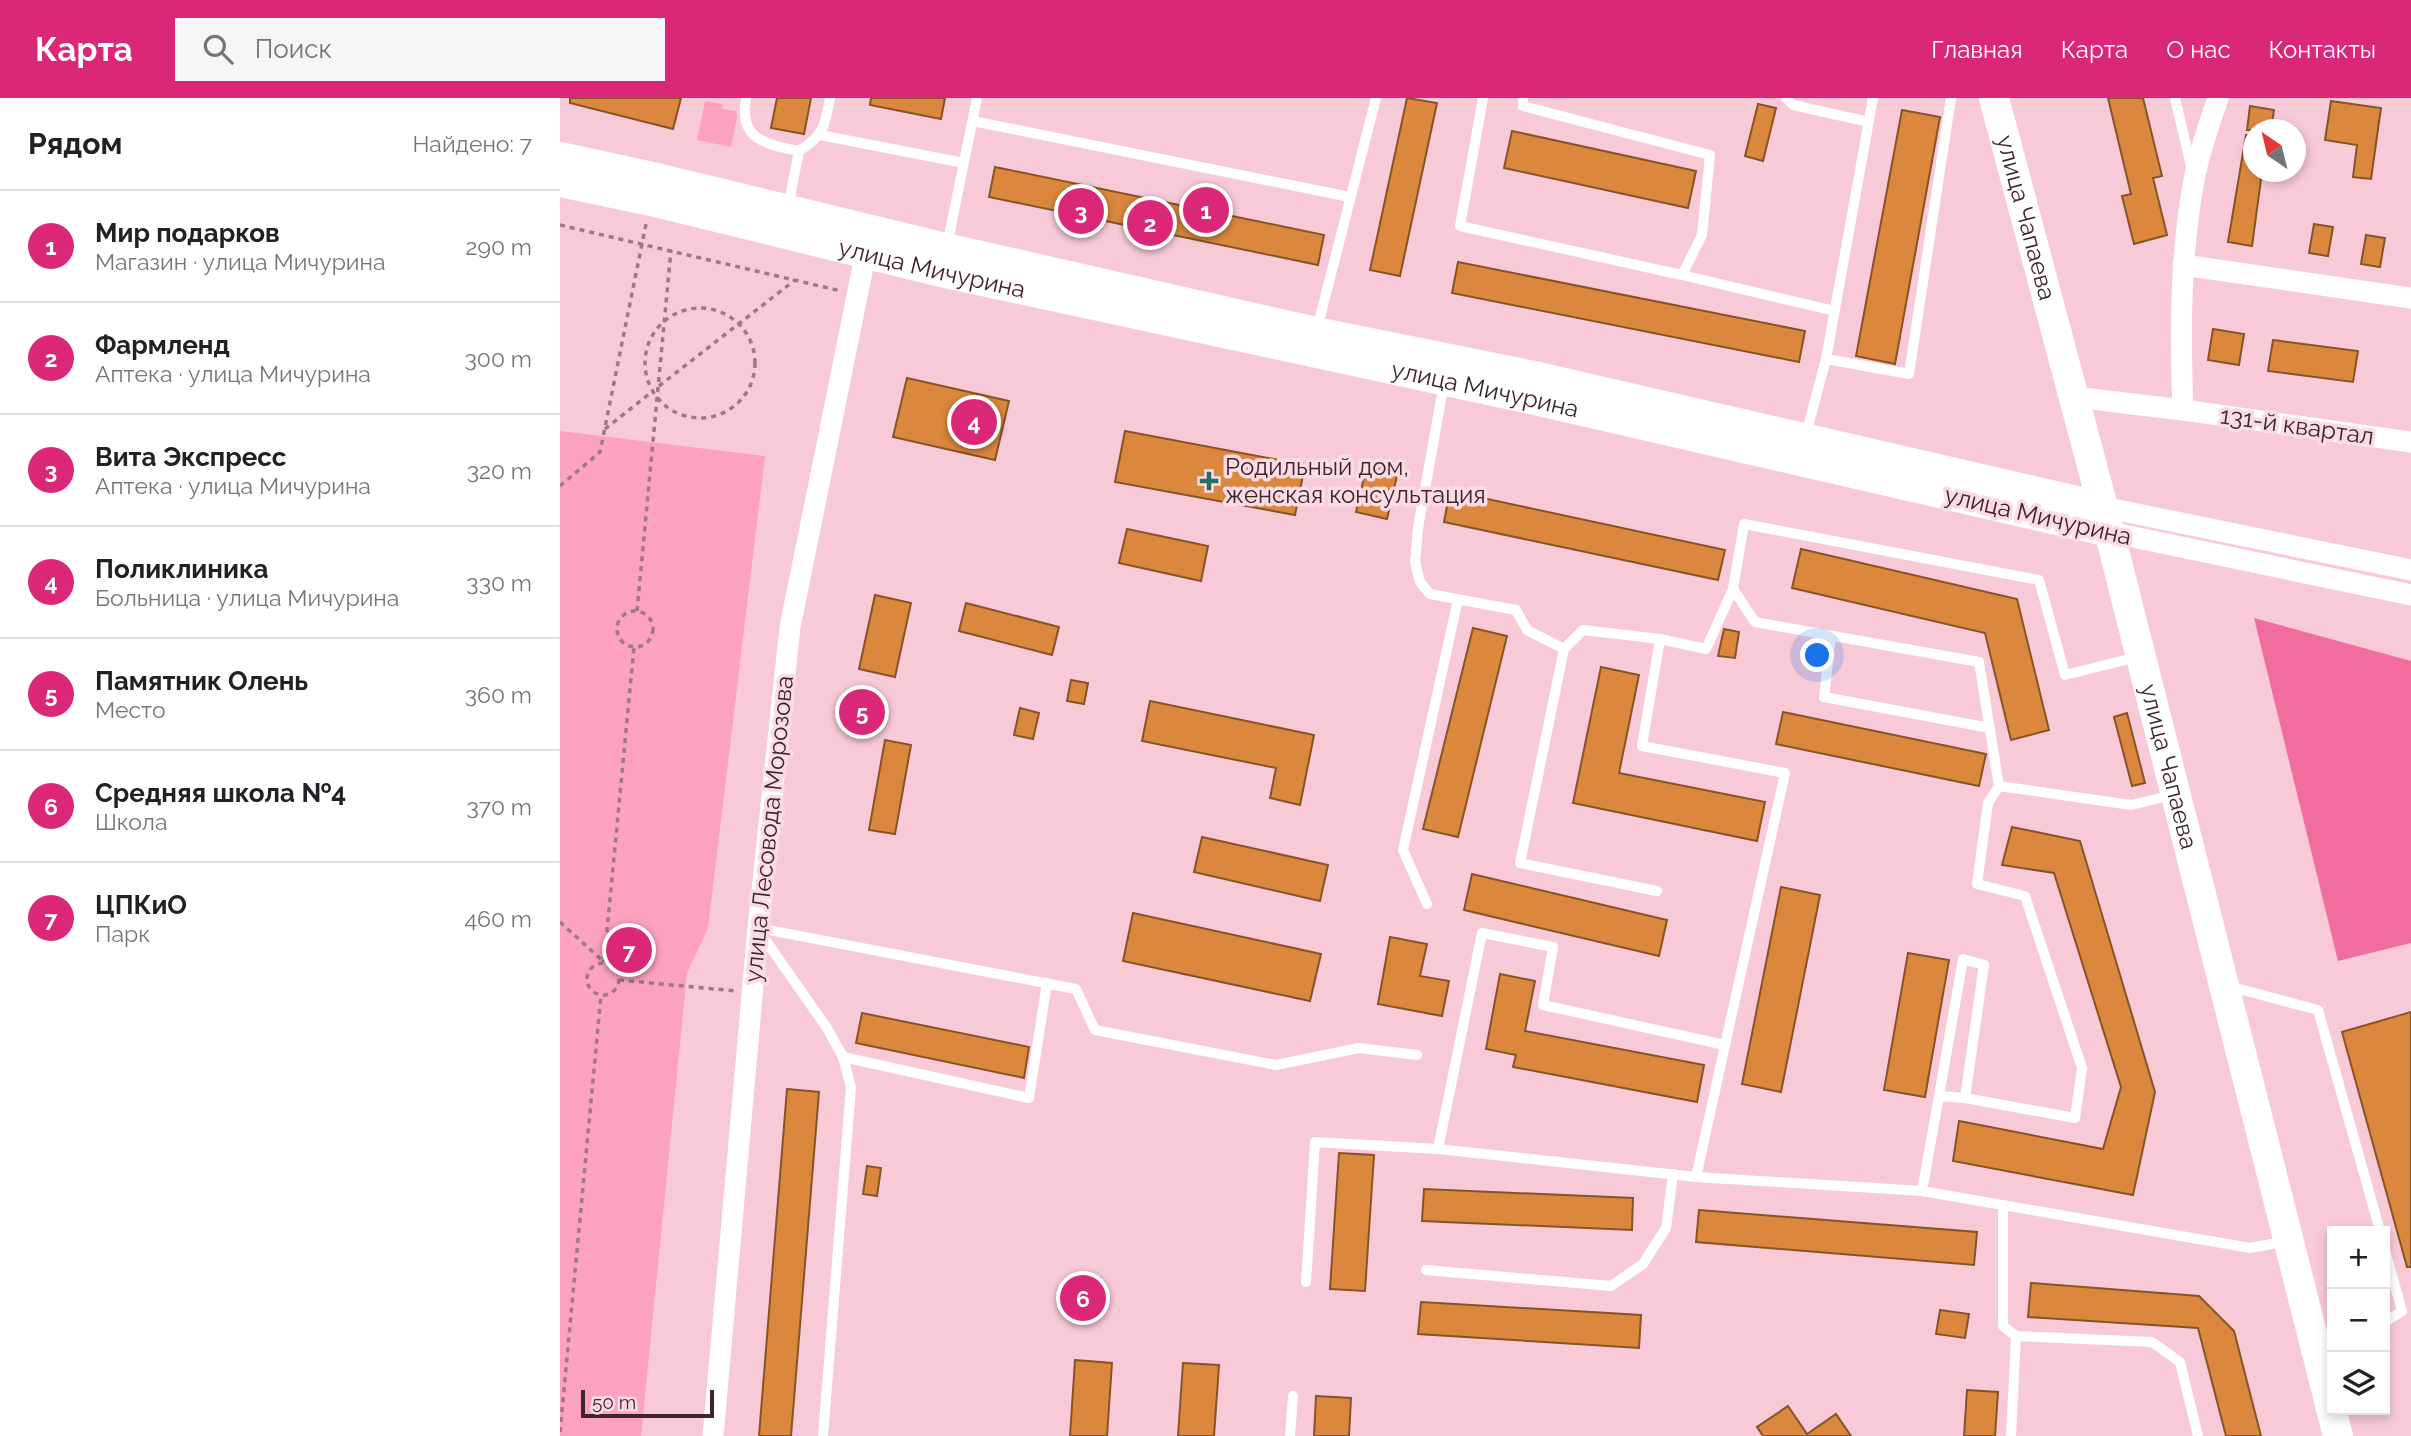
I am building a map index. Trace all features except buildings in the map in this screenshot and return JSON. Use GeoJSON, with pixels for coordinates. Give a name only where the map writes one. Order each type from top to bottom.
{"type":"FeatureCollection","features":[{"type":"Feature","properties":{"kind":"street","name":"улица Чапаева"},"geometry":{"type":"LineString","coordinates":[[1994,98],[2106,520],[2288,1240],[2326,1360],[2338,1436]]}},
{"type":"Feature","properties":{"kind":"street"},"geometry":{"type":"LineString","coordinates":[[2183,410],[2183,265],[2194,179],[2218,98]]}},
{"type":"Feature","properties":{"kind":"street","name":"улица Мичурина"},"geometry":{"type":"LineString","coordinates":[[560,157],[788,209],[868,242]]}},
{"type":"Feature","properties":{"kind":"street","name":"улица Мичурина"},"geometry":{"type":"LineString","coordinates":[[560,182],[868,242],[1444,380],[2106,520],[2411,570]]}},
{"type":"Feature","properties":{"kind":"street","name":"улица Лесовода Морозова"},"geometry":{"type":"LineString","coordinates":[[713,1436],[758,928],[790,627],[868,242]]}},
{"type":"Feature","properties":{"kind":"street","name":"улица Мичурина"},"geometry":{"type":"LineString","coordinates":[[944,260],[1539,377],[1804,439],[2106,520],[2411,596]]}},
{"type":"Feature","properties":{"kind":"street"},"geometry":{"type":"LineString","coordinates":[[2183,265],[2411,298]]}},
{"type":"Feature","properties":{"kind":"street","name":"131-й квартал"},"geometry":{"type":"LineString","coordinates":[[2074,397],[2411,442]]}},
{"type":"Feature","properties":{"kind":"lane"},"geometry":{"type":"LineString","coordinates":[[746,98],[745,123],[758,140],[799,151]]}},
{"type":"Feature","properties":{"kind":"lane"},"geometry":{"type":"LineString","coordinates":[[788,209],[799,151],[820,135],[830,98]]}},
{"type":"Feature","properties":{"kind":"lane"},"geometry":{"type":"LineString","coordinates":[[944,260],[977,98]]}},
{"type":"Feature","properties":{"kind":"lane"},"geometry":{"type":"LineString","coordinates":[[1316,332],[1376,98]]}},
{"type":"Feature","properties":{"kind":"lane"},"geometry":{"type":"LineString","coordinates":[[1483,98],[1460,226],[1835,311]]}},
{"type":"Feature","properties":{"kind":"lane"},"geometry":{"type":"LineString","coordinates":[[1523,98],[1523,106],[1710,155],[1702,235],[1682,275]]}},
{"type":"Feature","properties":{"kind":"lane"},"geometry":{"type":"LineString","coordinates":[[1786,98],[1793,105],[1869,122]]}},
{"type":"Feature","properties":{"kind":"lane"},"geometry":{"type":"LineString","coordinates":[[1804,439],[1826,359],[1873,98]]}},
{"type":"Feature","properties":{"kind":"lane"},"geometry":{"type":"LineString","coordinates":[[1826,359],[1909,374],[1951,98]]}},
{"type":"Feature","properties":{"kind":"lane"},"geometry":{"type":"LineString","coordinates":[[2175,98],[2194,179]]}},
{"type":"Feature","properties":{"kind":"lane"},"geometry":{"type":"LineString","coordinates":[[973,121],[1350,197]]}},
{"type":"Feature","properties":{"kind":"lane"},"geometry":{"type":"LineString","coordinates":[[820,135],[964,163]]}},
{"type":"Feature","properties":{"kind":"lane"},"geometry":{"type":"LineString","coordinates":[[1444,380],[1418,528],[1415,562],[1420,582],[1430,594],[1516,610],[1527,630],[1564,649]]}},
{"type":"Feature","properties":{"kind":"lane"},"geometry":{"type":"LineString","coordinates":[[1657,891],[1520,863],[1564,649],[1583,630],[1660,639],[1706,649],[1733,589],[1744,524],[2039,580],[2065,675],[2141,656]]}},
{"type":"Feature","properties":{"kind":"lane"},"geometry":{"type":"LineString","coordinates":[[1733,589],[1755,622],[1979,662],[1999,786],[1988,803],[1977,884],[2025,896],[2082,1068],[2075,1118],[1965,1098],[1939,1096]]}},
{"type":"Feature","properties":{"kind":"lane"},"geometry":{"type":"LineString","coordinates":[[1427,904],[1402,850],[1458,599]]}},
{"type":"Feature","properties":{"kind":"lane"},"geometry":{"type":"LineString","coordinates":[[1831,636],[1824,697],[1990,728]]}},
{"type":"Feature","properties":{"kind":"lane"},"geometry":{"type":"LineString","coordinates":[[1660,639],[1642,746],[1785,773],[1696,1177]]}},
{"type":"Feature","properties":{"kind":"lane"},"geometry":{"type":"LineString","coordinates":[[1999,786],[2131,805],[2175,794]]}},
{"type":"Feature","properties":{"kind":"lane"},"geometry":{"type":"LineString","coordinates":[[758,928],[1076,989],[1095,1030],[1276,1065],[1359,1048],[1417,1055]]}},
{"type":"Feature","properties":{"kind":"lane"},"geometry":{"type":"LineString","coordinates":[[758,928],[813,1006],[843,1057],[850,1087],[823,1436]]}},
{"type":"Feature","properties":{"kind":"lane"},"geometry":{"type":"LineString","coordinates":[[1438,1149],[1482,933],[1553,947],[1543,1005],[1725,1045]]}},
{"type":"Feature","properties":{"kind":"lane"},"geometry":{"type":"LineString","coordinates":[[1922,1191],[1963,959],[1984,965],[1965,1098]]}},
{"type":"Feature","properties":{"kind":"lane"},"geometry":{"type":"LineString","coordinates":[[843,1057],[1029,1098],[1047,984]]}},
{"type":"Feature","properties":{"kind":"lane"},"geometry":{"type":"LineString","coordinates":[[2224,985],[2318,1010],[2378,1226]]}},
{"type":"Feature","properties":{"kind":"lane"},"geometry":{"type":"LineString","coordinates":[[1306,1282],[1315,1142],[1438,1149],[1696,1177],[1922,1191],[2250,1248],[2288,1240]]}},
{"type":"Feature","properties":{"kind":"lane"},"geometry":{"type":"LineString","coordinates":[[1426,1270],[1611,1286],[1643,1264],[1666,1228],[1672,1174]]}},
{"type":"Feature","properties":{"kind":"lane"},"geometry":{"type":"LineString","coordinates":[[2003,1205],[2003,1326],[2016,1336],[2152,1342],[2180,1363],[2199,1436]]}},
{"type":"Feature","properties":{"kind":"lane"},"geometry":{"type":"LineString","coordinates":[[2390,1268],[2402,1311],[2390,1319]]}},
{"type":"Feature","properties":{"kind":"lane"},"geometry":{"type":"LineString","coordinates":[[2011,1436],[2016,1336]]}},
{"type":"Feature","properties":{"kind":"lane"},"geometry":{"type":"LineString","coordinates":[[1290,1436],[1293,1396]]}},
{"type":"Feature","properties":{"kind":"path"},"geometry":{"type":"LineString","coordinates":[[560,486],[600,452],[651,201]]}},
{"type":"Feature","properties":{"kind":"path"},"geometry":{"type":"LineString","coordinates":[[560,225],[857,295]]}},
{"type":"Feature","properties":{"kind":"path"},"geometry":{"type":"LineString","coordinates":[[637,611],[671,250]]}},
{"type":"Feature","properties":{"kind":"path"},"geometry":{"type":"LineString","coordinates":[[605,429],[795,280]]}},
{"type":"Feature","properties":{"kind":"path"},"geometry":{"type":"LineString","coordinates":[[708,309],[730,317],[739,324],[751,344],[754,367],[747,390],[732,407],[710,417],[698,418],[675,412],[657,397],[646,370],[645,360],[651,339],[664,321],[685,310],[708,309]]}},
{"type":"Feature","properties":{"kind":"path"},"geometry":{"type":"LineString","coordinates":[[637,611],[649,617],[653,631],[647,643],[634,647],[621,641],[617,627],[624,615],[637,611]]}},
{"type":"Feature","properties":{"kind":"path"},"geometry":{"type":"LineString","coordinates":[[604,962],[634,647]]}},
{"type":"Feature","properties":{"kind":"path"},"geometry":{"type":"LineString","coordinates":[[560,922],[604,962],[615,968],[619,980],[613,992],[601,995],[590,989],[586,977],[592,966],[604,962]]}},
{"type":"Feature","properties":{"kind":"path"},"geometry":{"type":"LineString","coordinates":[[619,980],[752,992]]}},
{"type":"Feature","properties":{"kind":"path"},"geometry":{"type":"LineString","coordinates":[[560,1432],[601,995]]}},
{"type":"Feature","properties":{"kind":"shaded area"},"geometry":{"type":"Polygon","coordinates":[[[705,101],[723,104],[722,109],[736,111],[731,147],[697,140],[705,101]]]}},
{"type":"Feature","properties":{"kind":"shaded area"},"geometry":{"type":"Polygon","coordinates":[[[560,431],[765,456],[708,928],[687,973],[641,1436],[560,1436],[560,431]]]}},
{"type":"Feature","properties":{"kind":"shaded area"},"geometry":{"type":"Polygon","coordinates":[[[2254,618],[2411,661],[2411,943],[2338,961],[2254,618]]]}},
{"type":"Feature","properties":{"kind":"place","name":"Мир подарков"},"geometry":{"type":"Point","coordinates":[1206,210]}},
{"type":"Feature","properties":{"kind":"place","name":"Вита Экспресс"},"geometry":{"type":"Point","coordinates":[1081,211]}},
{"type":"Feature","properties":{"kind":"place","name":"Фармленд"},"geometry":{"type":"Point","coordinates":[1150,223]}},
{"type":"Feature","properties":{"kind":"place","name":"Поликлиника"},"geometry":{"type":"Point","coordinates":[974,422]}},
{"type":"Feature","properties":{"kind":"place","name":"Родильный дом, женская консультация"},"geometry":{"type":"Point","coordinates":[1209,481]}},
{"type":"Feature","properties":{"kind":"place","name":"Памятник Олень"},"geometry":{"type":"Point","coordinates":[862,712]}},
{"type":"Feature","properties":{"kind":"place","name":"ЦПКиО"},"geometry":{"type":"Point","coordinates":[629,950]}},
{"type":"Feature","properties":{"kind":"place","name":"Средняя школа №4"},"geometry":{"type":"Point","coordinates":[1083,1298]}}]}
